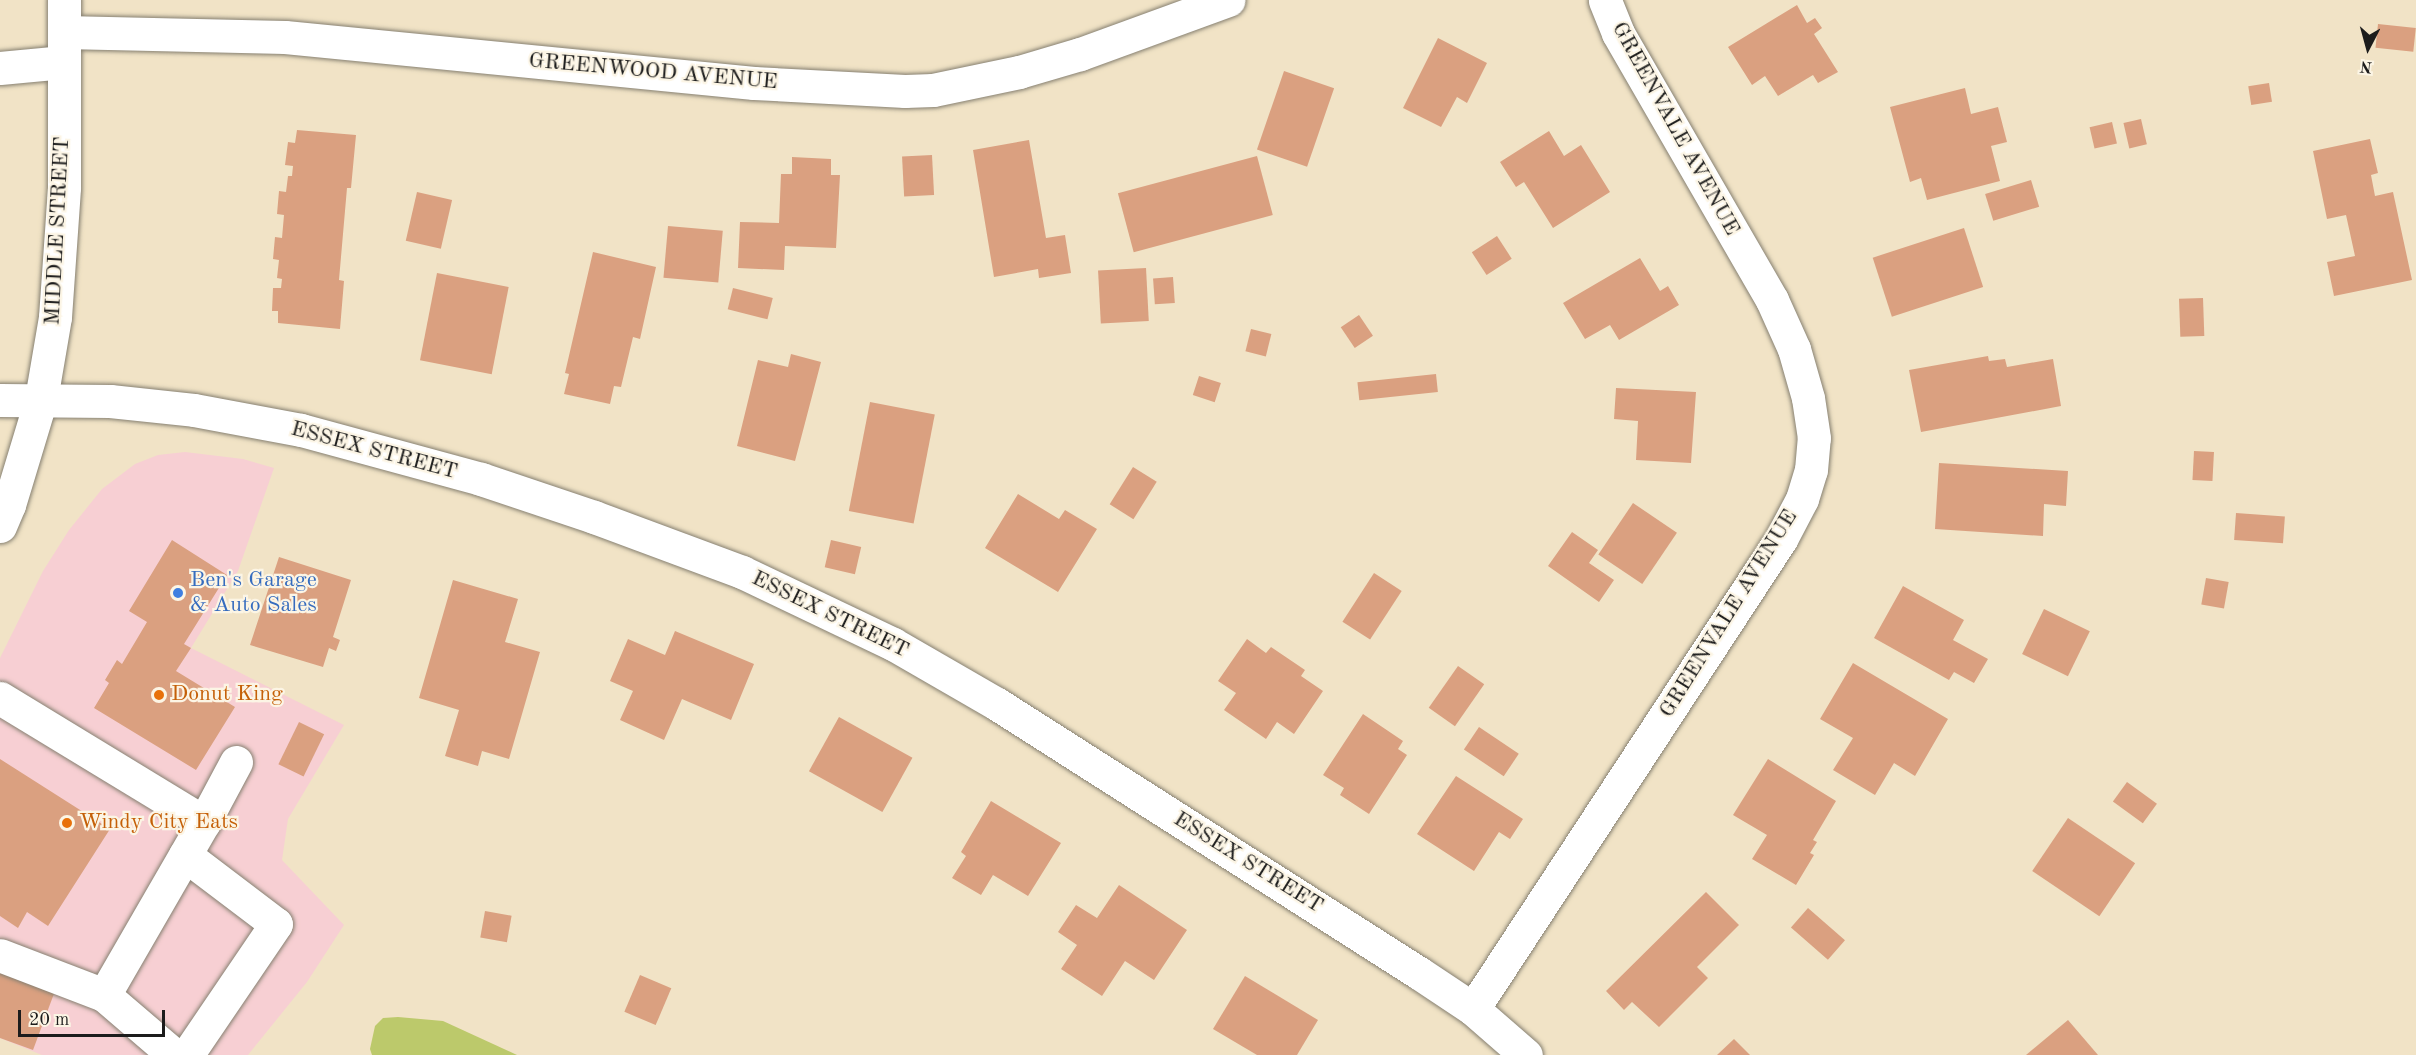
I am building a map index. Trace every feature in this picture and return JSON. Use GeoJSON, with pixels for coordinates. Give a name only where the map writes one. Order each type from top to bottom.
{"type":"FeatureCollection","features":[{"type":"Feature","properties":{"kind":"street","name":"MIDDLE STREET"},"geometry":{"type":"LineString","coordinates":[[0,526],[9,505],[41,399],[55,317],[62,252],[64,0]]}},
{"type":"Feature","properties":{"kind":"street","name":"GREENWOOD AVENUE"},"geometry":{"type":"LineString","coordinates":[[0,68],[64,47],[285,38],[754,83],[905,91],[933,90],[1019,72],[1080,54],[1228,0]]}},
{"type":"Feature","properties":{"kind":"street","name":"GREENVALE AVENUE"},"geometry":{"type":"LineString","coordinates":[[1473,1010],[1781,539],[1802,499],[1811,470],[1814,438],[1808,398],[1794,349],[1772,300],[1618,33],[1605,0]]}},
{"type":"Feature","properties":{"kind":"street","name":"ESSEX STREET"},"geometry":{"type":"LineString","coordinates":[[0,400],[110,400],[194,410],[301,430],[480,479],[628,529],[742,572],[892,644],[997,704],[1281,883],[1473,1010],[1526,1055]]}},
{"type":"Feature","properties":{"kind":"street"},"geometry":{"type":"LineString","coordinates":[[0,698],[204,822]]}},
{"type":"Feature","properties":{"kind":"street"},"geometry":{"type":"LineString","coordinates":[[104,995],[236,762]]}},
{"type":"Feature","properties":{"kind":"street"},"geometry":{"type":"LineString","coordinates":[[185,855],[276,924],[187,1055]]}},
{"type":"Feature","properties":{"kind":"street"},"geometry":{"type":"LineString","coordinates":[[0,955],[104,995],[174,1055]]}},
{"type":"Feature","properties":{"kind":"shaded area"},"geometry":{"type":"Polygon","coordinates":[[[185,452],[243,459],[274,468],[238,571],[191,648],[344,725],[288,819],[282,860],[344,925],[307,982],[248,1055],[42,1055],[0,1038],[0,658],[43,571],[69,530],[102,489],[135,464],[158,455],[185,452]]]}},
{"type":"Feature","properties":{"kind":"green space"},"geometry":{"type":"Polygon","coordinates":[[[383,1018],[443,1021],[517,1055],[372,1055],[370,1049],[375,1026],[383,1018]]]}},
{"type":"Feature","properties":{"kind":"building"},"geometry":{"type":"Polygon","coordinates":[[[1797,5],[1807,23],[1815,18],[1822,28],[1814,34],[1838,72],[1818,83],[1813,75],[1778,96],[1765,76],[1752,85],[1728,47],[1797,5]]]}},
{"type":"Feature","properties":{"kind":"building"},"geometry":{"type":"Polygon","coordinates":[[[2378,24],[2416,28],[2413,52],[2375,48],[2378,24]]]}},
{"type":"Feature","properties":{"kind":"building"},"geometry":{"type":"Polygon","coordinates":[[[1438,38],[1487,63],[1467,103],[1457,97],[1441,127],[1403,108],[1438,38]]]}},
{"type":"Feature","properties":{"kind":"building"},"geometry":{"type":"Polygon","coordinates":[[[1284,71],[1334,88],[1307,167],[1257,149],[1284,71]]]}},
{"type":"Feature","properties":{"kind":"building"},"geometry":{"type":"Polygon","coordinates":[[[2269,83],[2272,102],[2251,105],[2248,86],[2269,83]]]}},
{"type":"Feature","properties":{"kind":"building"},"geometry":{"type":"Polygon","coordinates":[[[1965,88],[1971,114],[1998,107],[2007,142],[1991,146],[2000,181],[1927,200],[1921,178],[1910,182],[1890,107],[1965,88]]]}},
{"type":"Feature","properties":{"kind":"building"},"geometry":{"type":"Polygon","coordinates":[[[2141,119],[2147,144],[2129,148],[2123,123],[2141,119]]]}},
{"type":"Feature","properties":{"kind":"building"},"geometry":{"type":"Polygon","coordinates":[[[2112,122],[2117,143],[2095,149],[2090,127],[2112,122]]]}},
{"type":"Feature","properties":{"kind":"building"},"geometry":{"type":"Polygon","coordinates":[[[297,130],[356,135],[351,188],[347,188],[339,280],[344,281],[340,329],[278,323],[278,311],[272,311],[273,288],[281,288],[282,279],[277,278],[279,260],[273,259],[275,237],[282,238],[284,215],[277,214],[279,191],[286,192],[288,176],[292,176],[293,166],[285,165],[288,142],[295,143],[297,130]]]}},
{"type":"Feature","properties":{"kind":"building"},"geometry":{"type":"Polygon","coordinates":[[[1549,131],[1564,156],[1581,145],[1610,192],[1553,228],[1524,182],[1516,187],[1500,162],[1549,131]]]}},
{"type":"Feature","properties":{"kind":"building"},"geometry":{"type":"Polygon","coordinates":[[[2370,139],[2378,173],[2371,175],[2375,196],[2393,192],[2412,280],[2334,296],[2327,262],[2355,256],[2346,215],[2327,219],[2313,151],[2370,139]]]}},
{"type":"Feature","properties":{"kind":"building"},"geometry":{"type":"Polygon","coordinates":[[[1029,140],[1046,238],[1065,235],[1071,273],[1039,278],[1038,269],[994,277],[973,150],[1029,140]]]}},
{"type":"Feature","properties":{"kind":"building"},"geometry":{"type":"Polygon","coordinates":[[[932,155],[934,195],[904,197],[902,157],[932,155]]]}},
{"type":"Feature","properties":{"kind":"building"},"geometry":{"type":"Polygon","coordinates":[[[1257,156],[1273,215],[1134,252],[1118,193],[1257,156]]]}},
{"type":"Feature","properties":{"kind":"building"},"geometry":{"type":"Polygon","coordinates":[[[792,157],[831,159],[831,175],[840,175],[836,248],[785,246],[784,270],[738,268],[740,222],[779,223],[781,174],[792,174],[792,157]]]}},
{"type":"Feature","properties":{"kind":"building"},"geometry":{"type":"Polygon","coordinates":[[[2031,180],[2039,207],[1993,221],[1985,194],[2031,180]]]}},
{"type":"Feature","properties":{"kind":"building"},"geometry":{"type":"Polygon","coordinates":[[[417,192],[452,200],[441,249],[406,241],[417,192]]]}},
{"type":"Feature","properties":{"kind":"building"},"geometry":{"type":"Polygon","coordinates":[[[668,226],[723,231],[718,283],[663,278],[668,226]]]}},
{"type":"Feature","properties":{"kind":"building"},"geometry":{"type":"Polygon","coordinates":[[[1964,228],[1983,287],[1892,317],[1873,258],[1964,228]]]}},
{"type":"Feature","properties":{"kind":"building"},"geometry":{"type":"Polygon","coordinates":[[[1497,236],[1512,259],[1487,275],[1472,252],[1497,236]]]}},
{"type":"Feature","properties":{"kind":"building"},"geometry":{"type":"Polygon","coordinates":[[[593,252],[656,267],[640,339],[633,337],[621,387],[614,386],[610,404],[564,394],[569,374],[565,373],[593,252]]]}},
{"type":"Feature","properties":{"kind":"building"},"geometry":{"type":"Polygon","coordinates":[[[1640,258],[1660,291],[1668,286],[1679,305],[1619,340],[1610,325],[1585,339],[1563,303],[1640,258]]]}},
{"type":"Feature","properties":{"kind":"building"},"geometry":{"type":"Polygon","coordinates":[[[1146,268],[1149,321],[1101,323],[1098,271],[1146,268]]]}},
{"type":"Feature","properties":{"kind":"building"},"geometry":{"type":"Polygon","coordinates":[[[437,273],[509,287],[492,374],[420,360],[437,273]]]}},
{"type":"Feature","properties":{"kind":"building"},"geometry":{"type":"Polygon","coordinates":[[[1173,277],[1175,303],[1155,304],[1153,278],[1173,277]]]}},
{"type":"Feature","properties":{"kind":"building"},"geometry":{"type":"Polygon","coordinates":[[[733,288],[773,298],[767,319],[728,309],[733,288]]]}},
{"type":"Feature","properties":{"kind":"building"},"geometry":{"type":"Polygon","coordinates":[[[2203,298],[2204,336],[2180,337],[2179,299],[2203,298]]]}},
{"type":"Feature","properties":{"kind":"building"},"geometry":{"type":"Polygon","coordinates":[[[1359,315],[1373,336],[1355,348],[1341,327],[1359,315]]]}},
{"type":"Feature","properties":{"kind":"building"},"geometry":{"type":"Polygon","coordinates":[[[1251,329],[1271,334],[1266,356],[1245,351],[1251,329]]]}},
{"type":"Feature","properties":{"kind":"building"},"geometry":{"type":"Polygon","coordinates":[[[791,354],[821,362],[795,461],[737,446],[758,360],[788,367],[791,354]]]}},
{"type":"Feature","properties":{"kind":"building"},"geometry":{"type":"Polygon","coordinates":[[[1988,356],[1989,361],[2005,359],[2007,367],[2053,359],[2061,406],[1921,432],[1909,370],[1988,356]]]}},
{"type":"Feature","properties":{"kind":"building"},"geometry":{"type":"Polygon","coordinates":[[[1436,374],[1438,392],[1359,400],[1357,382],[1436,374]]]}},
{"type":"Feature","properties":{"kind":"building"},"geometry":{"type":"Polygon","coordinates":[[[1199,376],[1221,383],[1215,402],[1193,395],[1199,376]]]}},
{"type":"Feature","properties":{"kind":"building"},"geometry":{"type":"Polygon","coordinates":[[[1616,388],[1696,392],[1691,463],[1636,460],[1638,421],[1614,419],[1616,388]]]}},
{"type":"Feature","properties":{"kind":"building"},"geometry":{"type":"Polygon","coordinates":[[[870,402],[935,415],[914,524],[849,511],[870,402]]]}},
{"type":"Feature","properties":{"kind":"building"},"geometry":{"type":"Polygon","coordinates":[[[2194,451],[2214,452],[2212,481],[2192,480],[2194,451]]]}},
{"type":"Feature","properties":{"kind":"building"},"geometry":{"type":"Polygon","coordinates":[[[1939,463],[2068,471],[2066,506],[2044,504],[2043,536],[1935,529],[1939,463]]]}},
{"type":"Feature","properties":{"kind":"building"},"geometry":{"type":"Polygon","coordinates":[[[1133,467],[1157,482],[1133,519],[1110,504],[1133,467]]]}},
{"type":"Feature","properties":{"kind":"building"},"geometry":{"type":"Polygon","coordinates":[[[1018,494],[1059,519],[1065,510],[1097,529],[1058,592],[985,548],[1018,494]]]}},
{"type":"Feature","properties":{"kind":"building"},"geometry":{"type":"Polygon","coordinates":[[[1633,503],[1677,533],[1642,584],[1598,554],[1633,503]]]}},
{"type":"Feature","properties":{"kind":"building"},"geometry":{"type":"Polygon","coordinates":[[[2236,513],[2285,516],[2283,543],[2234,540],[2236,513]]]}},
{"type":"Feature","properties":{"kind":"building"},"geometry":{"type":"Polygon","coordinates":[[[1572,532],[1598,550],[1589,563],[1614,580],[1599,602],[1548,566],[1572,532]]]}},
{"type":"Feature","properties":{"kind":"building","name":"Donut King"},"geometry":{"type":"Polygon","coordinates":[[[172,540],[227,575],[184,644],[191,648],[176,671],[235,707],[196,770],[94,708],[109,683],[105,680],[117,660],[122,664],[147,622],[129,611],[172,540]]]}},
{"type":"Feature","properties":{"kind":"building"},"geometry":{"type":"Polygon","coordinates":[[[831,540],[861,547],[855,574],[825,567],[831,540]]]}},
{"type":"Feature","properties":{"kind":"building"},"geometry":{"type":"Polygon","coordinates":[[[279,557],[351,580],[333,637],[340,640],[336,651],[329,648],[323,667],[250,645],[279,557]]]}},
{"type":"Feature","properties":{"kind":"building"},"geometry":{"type":"Polygon","coordinates":[[[1374,573],[1402,591],[1370,640],[1342,622],[1374,573]]]}},
{"type":"Feature","properties":{"kind":"building"},"geometry":{"type":"Polygon","coordinates":[[[2206,578],[2229,582],[2224,609],[2201,605],[2206,578]]]}},
{"type":"Feature","properties":{"kind":"building"},"geometry":{"type":"Polygon","coordinates":[[[453,580],[518,599],[505,642],[540,652],[509,759],[482,751],[478,766],[445,756],[459,710],[419,698],[453,580]]]}},
{"type":"Feature","properties":{"kind":"building"},"geometry":{"type":"Polygon","coordinates":[[[1903,586],[1964,620],[1953,640],[1988,659],[1974,683],[1954,672],[1949,680],[1874,638],[1903,586]]]}},
{"type":"Feature","properties":{"kind":"building"},"geometry":{"type":"Polygon","coordinates":[[[2044,609],[2090,631],[2068,676],[2022,654],[2044,609]]]}},
{"type":"Feature","properties":{"kind":"building"},"geometry":{"type":"Polygon","coordinates":[[[675,631],[754,664],[731,720],[682,699],[664,740],[620,720],[633,691],[610,681],[628,639],[665,655],[675,631]]]}},
{"type":"Feature","properties":{"kind":"building"},"geometry":{"type":"Polygon","coordinates":[[[1247,639],[1266,653],[1271,647],[1305,670],[1301,676],[1323,691],[1294,734],[1277,722],[1266,739],[1224,710],[1236,693],[1218,681],[1247,639]]]}},
{"type":"Feature","properties":{"kind":"building"},"geometry":{"type":"Polygon","coordinates":[[[1853,663],[1948,719],[1915,776],[1894,763],[1875,795],[1833,770],[1853,738],[1820,719],[1853,663]]]}},
{"type":"Feature","properties":{"kind":"building"},"geometry":{"type":"Polygon","coordinates":[[[1458,666],[1484,684],[1455,726],[1429,708],[1458,666]]]}},
{"type":"Feature","properties":{"kind":"building"},"geometry":{"type":"Polygon","coordinates":[[[1363,714],[1403,741],[1398,749],[1407,755],[1369,814],[1340,795],[1344,788],[1323,775],[1363,714]]]}},
{"type":"Feature","properties":{"kind":"building"},"geometry":{"type":"Polygon","coordinates":[[[839,717],[912,758],[882,812],[809,771],[839,717]]]}},
{"type":"Feature","properties":{"kind":"building"},"geometry":{"type":"Polygon","coordinates":[[[299,722],[324,734],[304,777],[278,764],[299,722]]]}},
{"type":"Feature","properties":{"kind":"building"},"geometry":{"type":"Polygon","coordinates":[[[1479,727],[1519,754],[1504,776],[1464,749],[1479,727]]]}},
{"type":"Feature","properties":{"kind":"building"},"geometry":{"type":"Polygon","coordinates":[[[0,759],[110,829],[48,926],[27,912],[18,928],[0,916],[0,759]]]}},
{"type":"Feature","properties":{"kind":"building"},"geometry":{"type":"Polygon","coordinates":[[[1768,759],[1836,801],[1813,840],[1817,842],[1810,853],[1814,855],[1796,885],[1752,859],[1767,835],[1733,815],[1768,759]]]}},
{"type":"Feature","properties":{"kind":"building"},"geometry":{"type":"Polygon","coordinates":[[[1456,776],[1523,819],[1510,839],[1499,832],[1474,871],[1417,834],[1456,776]]]}},
{"type":"Feature","properties":{"kind":"building"},"geometry":{"type":"Polygon","coordinates":[[[2127,782],[2157,804],[2143,823],[2113,801],[2127,782]]]}},
{"type":"Feature","properties":{"kind":"building"},"geometry":{"type":"Polygon","coordinates":[[[991,801],[1061,843],[1028,896],[993,875],[981,895],[952,878],[966,856],[961,852],[991,801]]]}},
{"type":"Feature","properties":{"kind":"building"},"geometry":{"type":"Polygon","coordinates":[[[2068,818],[2135,863],[2099,916],[2032,871],[2068,818]]]}},
{"type":"Feature","properties":{"kind":"building"},"geometry":{"type":"Polygon","coordinates":[[[1119,885],[1187,930],[1154,980],[1125,961],[1102,996],[1061,969],[1077,945],[1058,932],[1076,905],[1097,918],[1119,885]]]}},
{"type":"Feature","properties":{"kind":"building"},"geometry":{"type":"Polygon","coordinates":[[[1706,892],[1739,925],[1697,967],[1708,978],[1659,1027],[1632,1002],[1624,1010],[1606,991],[1706,892]]]}},
{"type":"Feature","properties":{"kind":"building"},"geometry":{"type":"Polygon","coordinates":[[[1808,908],[1845,940],[1828,960],[1791,928],[1808,908]]]}},
{"type":"Feature","properties":{"kind":"building"},"geometry":{"type":"Polygon","coordinates":[[[485,911],[512,916],[507,942],[480,938],[485,911]]]}},
{"type":"Feature","properties":{"kind":"building"},"geometry":{"type":"Polygon","coordinates":[[[0,971],[55,991],[33,1050],[0,1038],[0,971]]]}},
{"type":"Feature","properties":{"kind":"building"},"geometry":{"type":"Polygon","coordinates":[[[640,975],[671,988],[656,1025],[624,1012],[640,975]]]}},
{"type":"Feature","properties":{"kind":"building"},"geometry":{"type":"Polygon","coordinates":[[[1245,976],[1318,1020],[1297,1055],[1257,1055],[1213,1029],[1245,976]]]}},
{"type":"Feature","properties":{"kind":"building"},"geometry":{"type":"Polygon","coordinates":[[[2068,1020],[2098,1055],[2026,1055],[2068,1020]]]}},
{"type":"Feature","properties":{"kind":"building"},"geometry":{"type":"Polygon","coordinates":[[[1734,1039],[1750,1055],[1717,1055],[1734,1039]]]}},
{"type":"Feature","properties":{"kind":"place","name":"Ben's Garage & Auto Sales"},"geometry":{"type":"Point","coordinates":[178,593]}},
{"type":"Feature","properties":{"kind":"place","name":"Donut King"},"geometry":{"type":"Point","coordinates":[159,695]}},
{"type":"Feature","properties":{"kind":"place","name":"Windy City Eats"},"geometry":{"type":"Point","coordinates":[67,823]}}]}
